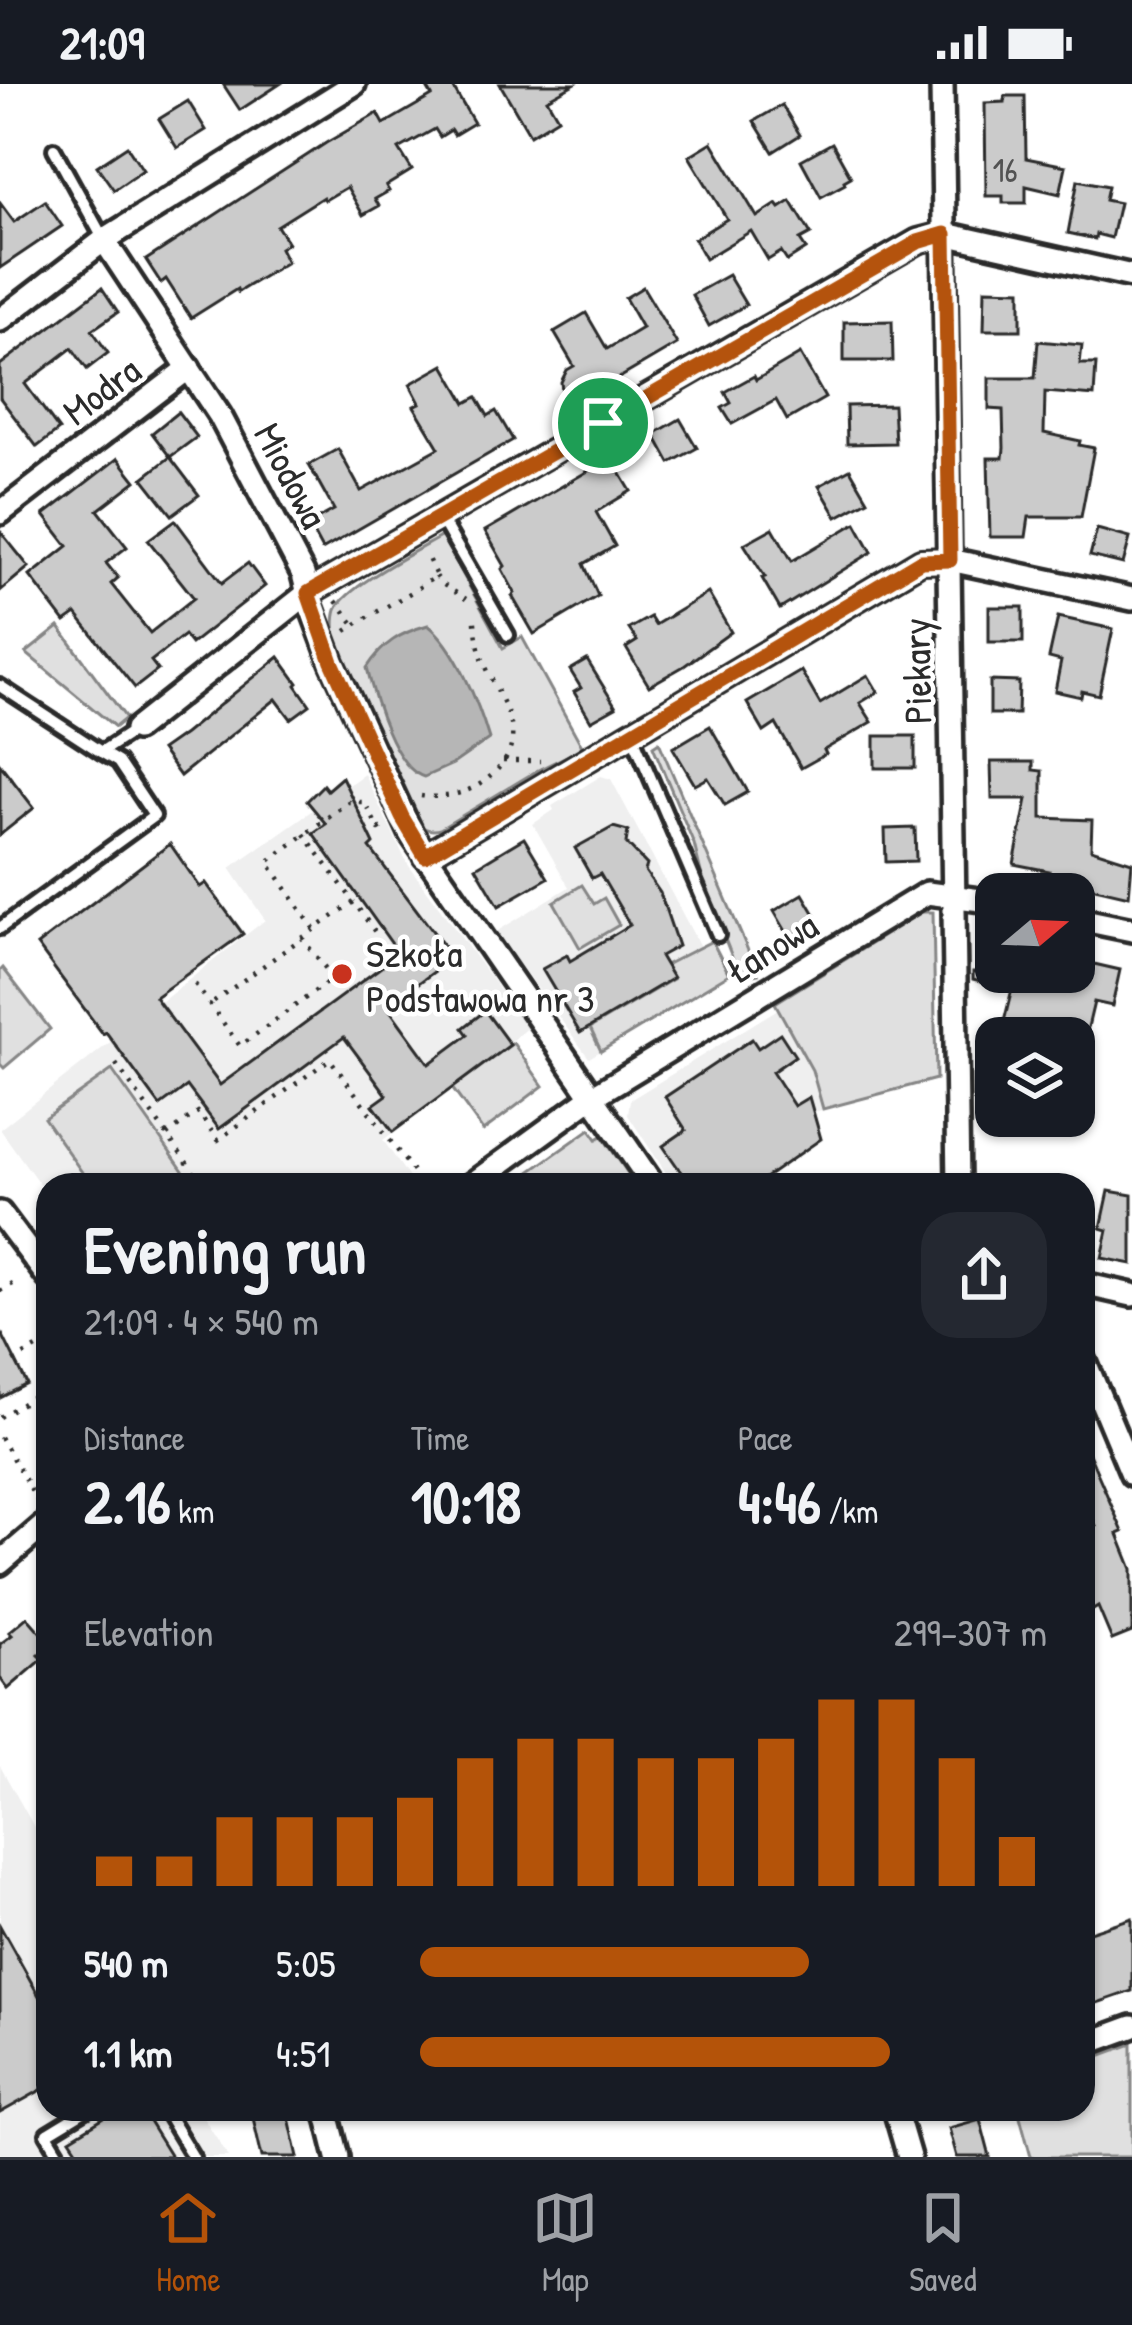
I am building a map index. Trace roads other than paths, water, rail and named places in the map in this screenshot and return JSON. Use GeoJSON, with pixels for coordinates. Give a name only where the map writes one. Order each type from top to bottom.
{"type":"FeatureCollection","features":[{"type":"Feature","properties":{"kind":"street"},"geometry":{"type":"LineString","coordinates":[[0,320],[104,240],[354,84]]}},
{"type":"Feature","properties":{"kind":"street","name":"Piekary"},"geometry":{"type":"LineString","coordinates":[[943,84],[958,1173]]}},
{"type":"Feature","properties":{"kind":"street"},"geometry":{"type":"LineString","coordinates":[[136,729],[319,593],[440,517],[918,242],[945,234],[1132,276]]}},
{"type":"Feature","properties":{"kind":"street","name":"Miodowa"},"geometry":{"type":"LineString","coordinates":[[104,240],[220,416],[303,574],[319,593],[332,662],[402,817],[645,1173]]}},
{"type":"Feature","properties":{"kind":"street","name":"Modra"},"geometry":{"type":"LineString","coordinates":[[0,513],[189,368]]}},
{"type":"Feature","properties":{"kind":"street"},"geometry":{"type":"LineString","coordinates":[[425,856],[921,561],[950,560],[1132,599]]}},
{"type":"Feature","properties":{"kind":"street","name":"Łanowa"},"geometry":{"type":"LineString","coordinates":[[488,1173],[592,1097],[927,893],[975,898]]}},
{"type":"Feature","properties":{"kind":"street"},"geometry":{"type":"LineString","coordinates":[[1095,922],[1132,930]]}},
{"type":"Feature","properties":{"kind":"street"},"geometry":{"type":"LineString","coordinates":[[0,1213],[36,1261]]}},
{"type":"Feature","properties":{"kind":"street"},"geometry":{"type":"LineString","coordinates":[[1095,1287],[1132,1295]]}},
{"type":"Feature","properties":{"kind":"street"},"geometry":{"type":"LineString","coordinates":[[1095,1386],[1132,1474]]}},
{"type":"Feature","properties":{"kind":"street"},"geometry":{"type":"LineString","coordinates":[[0,1563],[36,1532]]}},
{"type":"Feature","properties":{"kind":"street"},"geometry":{"type":"LineString","coordinates":[[1095,2040],[1132,2026]]}},
{"type":"Feature","properties":{"kind":"street"},"geometry":{"type":"LineString","coordinates":[[329,2121],[338,2157]]}},
{"type":"Feature","properties":{"kind":"street"},"geometry":{"type":"LineString","coordinates":[[902,2121],[909,2157]]}},
{"type":"Feature","properties":{"kind":"lane"},"geometry":{"type":"LineString","coordinates":[[54,149],[104,240]]}},
{"type":"Feature","properties":{"kind":"lane"},"geometry":{"type":"LineString","coordinates":[[440,517],[508,635]]}},
{"type":"Feature","properties":{"kind":"lane"},"geometry":{"type":"LineString","coordinates":[[0,686],[118,763],[154,816],[0,928]]}},
{"type":"Feature","properties":{"kind":"lane"},"geometry":{"type":"LineString","coordinates":[[101,752],[136,729]]}},
{"type":"Feature","properties":{"kind":"lane"},"geometry":{"type":"LineString","coordinates":[[631,732],[718,934]]}},
{"type":"Feature","properties":{"kind":"lane"},"geometry":{"type":"LineString","coordinates":[[61,2157],[47,2134],[68,2121]]}},
{"type":"Feature","properties":{"kind":"lane"},"geometry":{"type":"LineString","coordinates":[[171,2121],[193,2157]]}},
{"type":"Feature","properties":{"kind":"place","name":"Szkoła Podstawowa nr 3"},"geometry":{"type":"Point","coordinates":[342,974]}}]}
